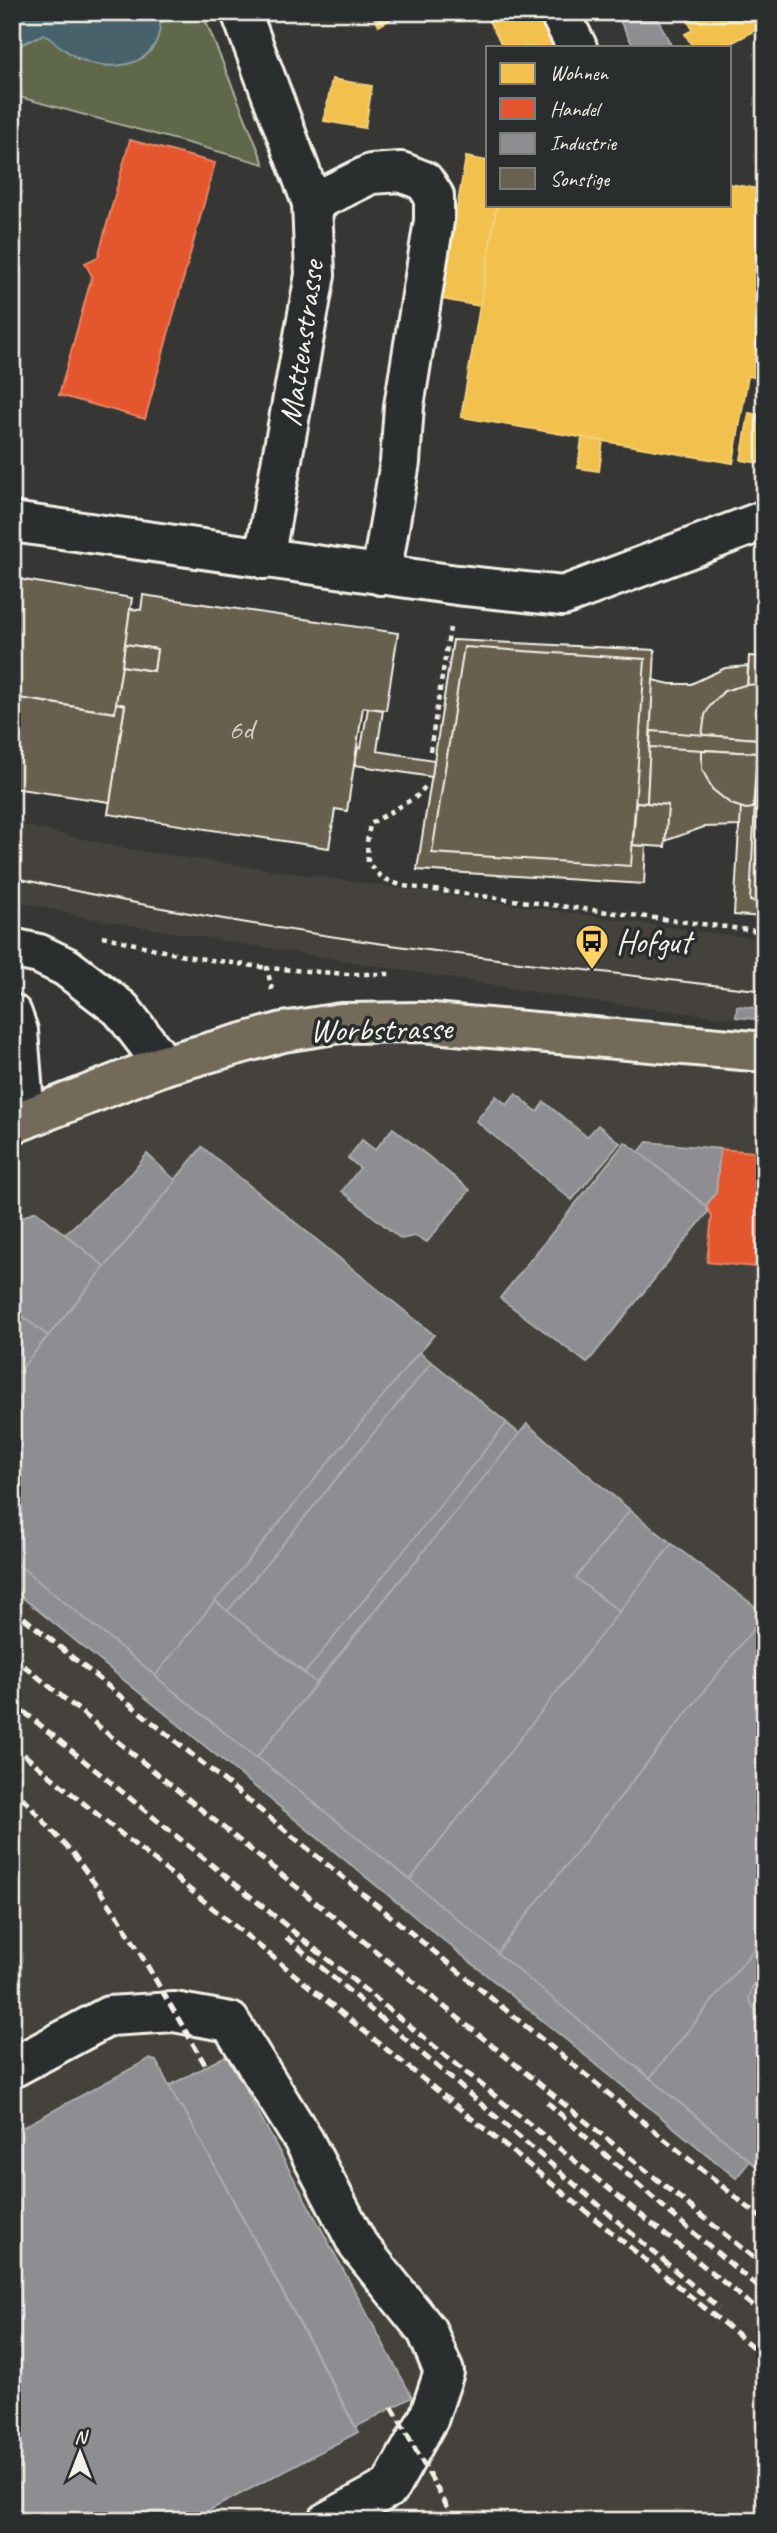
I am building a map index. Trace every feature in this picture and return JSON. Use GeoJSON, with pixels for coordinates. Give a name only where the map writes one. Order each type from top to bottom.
{"type":"FeatureCollection","features":[{"type":"Feature","properties":{"kind":"main road","name":"Worbstrasse"},"geometry":{"type":"LineString","coordinates":[[19,1122],[164,1065],[283,1032],[341,1023],[421,1022],[765,1052]]}},
{"type":"Feature","properties":{"kind":"street","name":"Mattenstrasse"},"geometry":{"type":"LineString","coordinates":[[241,12],[312,203],[315,275],[264,559]]}},
{"type":"Feature","properties":{"kind":"street"},"geometry":{"type":"LineString","coordinates":[[559,12],[576,46]]}},
{"type":"Feature","properties":{"kind":"street"},"geometry":{"type":"LineString","coordinates":[[312,203],[372,174],[401,172],[424,181],[434,196],[435,221],[404,406],[400,462],[381,575]]}},
{"type":"Feature","properties":{"kind":"street"},"geometry":{"type":"LineString","coordinates":[[12,522],[381,575],[563,596],[765,520]]}},
{"type":"Feature","properties":{"kind":"street"},"geometry":{"type":"LineString","coordinates":[[26,951],[66,967],[121,1009],[164,1065]]}},
{"type":"Feature","properties":{"kind":"street"},"geometry":{"type":"LineString","coordinates":[[12,1014],[18,1031],[19,1122]]}},
{"type":"Feature","properties":{"kind":"street"},"geometry":{"type":"LineString","coordinates":[[12,2068],[109,2016],[174,2012],[230,2022],[304,2141],[358,2245],[426,2331],[443,2372],[429,2417],[390,2487],[328,2521]]}},
{"type":"Feature","properties":{"kind":"path"},"geometry":{"type":"LineString","coordinates":[[430,751],[457,585]]}},
{"type":"Feature","properties":{"kind":"path"},"geometry":{"type":"LineString","coordinates":[[425,787],[416,797],[370,824],[368,863],[382,878],[403,886],[765,933]]}},
{"type":"Feature","properties":{"kind":"path"},"geometry":{"type":"LineString","coordinates":[[26,951],[84,932],[184,956],[267,968]]}},
{"type":"Feature","properties":{"kind":"shaded area"},"geometry":{"type":"Polygon","coordinates":[[[12,823],[133,850],[765,939],[765,1022],[589,1001],[88,918],[12,900],[12,823]]]}},
{"type":"Feature","properties":{"kind":"shaded area"},"geometry":{"type":"Polygon","coordinates":[[[283,1032],[765,1052],[765,2521],[12,2521],[12,1127],[283,1032]]]}},
{"type":"Feature","properties":{"kind":"green space"},"geometry":{"type":"Polygon","coordinates":[[[158,12],[202,12],[264,164],[12,95],[12,46],[18,46],[44,34],[78,59],[162,22],[158,12]]]}},
{"type":"Feature","properties":{"kind":"water"},"geometry":{"type":"Polygon","coordinates":[[[12,12],[158,12],[160,28],[155,44],[141,58],[122,65],[100,65],[75,57],[44,34],[18,46],[12,46],[12,12]]]}},
{"type":"Feature","properties":{"kind":"building: Wohnen"},"geometry":{"type":"Polygon","coordinates":[[[371,12],[403,12],[379,26],[371,12]]]}},
{"type":"Feature","properties":{"kind":"building: Wohnen"},"geometry":{"type":"Polygon","coordinates":[[[484,12],[538,12],[556,46],[502,46],[484,12]]]}},
{"type":"Feature","properties":{"kind":"building: Wohnen"},"geometry":{"type":"Polygon","coordinates":[[[683,12],[765,12],[765,25],[726,46],[692,46],[685,34],[693,30],[683,12]]]}},
{"type":"Feature","properties":{"kind":"building: Wohnen"},"geometry":{"type":"Polygon","coordinates":[[[332,79],[372,86],[365,128],[324,121],[332,79]]]}},
{"type":"Feature","properties":{"kind":"building: Wohnen"},"geometry":{"type":"Polygon","coordinates":[[[466,157],[486,161],[486,206],[497,206],[480,306],[441,299],[466,157]]]}},
{"type":"Feature","properties":{"kind":"building: Wohnen"},"geometry":{"type":"Polygon","coordinates":[[[732,184],[765,190],[765,276],[757,325],[765,326],[765,379],[748,376],[733,463],[461,417],[497,206],[732,206],[732,184]]]}},
{"type":"Feature","properties":{"kind":"building: Wohnen"},"geometry":{"type":"Polygon","coordinates":[[[749,413],[765,416],[759,463],[741,460],[749,413]]]}},
{"type":"Feature","properties":{"kind":"building: Wohnen"},"geometry":{"type":"Polygon","coordinates":[[[582,437],[603,441],[599,471],[578,468],[582,437]]]}},
{"type":"Feature","properties":{"kind":"building: Handel"},"geometry":{"type":"Polygon","coordinates":[[[130,140],[215,163],[145,419],[59,395],[92,276],[85,263],[98,257],[130,140]]]}},
{"type":"Feature","properties":{"kind":"building: Handel"},"geometry":{"type":"Polygon","coordinates":[[[720,1149],[765,1153],[765,1268],[707,1262],[712,1216],[706,1206],[716,1192],[720,1149]]]}},
{"type":"Feature","properties":{"kind":"building: Industrie"},"geometry":{"type":"Polygon","coordinates":[[[615,12],[654,12],[671,46],[633,46],[615,12]]]}},
{"type":"Feature","properties":{"kind":"building: Industrie"},"geometry":{"type":"Polygon","coordinates":[[[737,1006],[765,1009],[765,1020],[736,1017],[737,1006]]]}},
{"type":"Feature","properties":{"kind":"building: Industrie"},"geometry":{"type":"Polygon","coordinates":[[[516,1094],[537,1112],[544,1102],[587,1137],[598,1125],[620,1143],[572,1200],[476,1121],[496,1096],[507,1105],[516,1094]]]}},
{"type":"Feature","properties":{"kind":"building: Industrie"},"geometry":{"type":"Polygon","coordinates":[[[393,1128],[470,1190],[427,1242],[415,1236],[401,1239],[342,1191],[360,1168],[348,1158],[362,1140],[375,1150],[393,1128]]]}},
{"type":"Feature","properties":{"kind":"building: Industrie"},"geometry":{"type":"Polygon","coordinates":[[[625,1142],[706,1206],[708,1212],[587,1363],[500,1298],[625,1142]]]}},
{"type":"Feature","properties":{"kind":"building: Industrie"},"geometry":{"type":"Polygon","coordinates":[[[647,1142],[720,1149],[716,1192],[706,1206],[639,1152],[647,1142]]]}},
{"type":"Feature","properties":{"kind":"building: Industrie"},"geometry":{"type":"Polygon","coordinates":[[[202,1147],[434,1335],[155,1676],[12,1560],[12,1380],[202,1147]]]}},
{"type":"Feature","properties":{"kind":"building: Industrie"},"geometry":{"type":"Polygon","coordinates":[[[147,1154],[176,1181],[105,1267],[65,1234],[132,1173],[147,1154]]]}},
{"type":"Feature","properties":{"kind":"building: Industrie"},"geometry":{"type":"Polygon","coordinates":[[[36,1211],[105,1267],[48,1336],[12,1308],[12,1227],[20,1218],[36,1211]]]}},
{"type":"Feature","properties":{"kind":"building: Industrie"},"geometry":{"type":"Polygon","coordinates":[[[12,1308],[48,1336],[12,1380],[12,1308]]]}},
{"type":"Feature","properties":{"kind":"building: Industrie"},"geometry":{"type":"Polygon","coordinates":[[[419,1352],[520,1434],[316,1683],[215,1601],[419,1352]]]}},
{"type":"Feature","properties":{"kind":"building: Industrie"},"geometry":{"type":"Polygon","coordinates":[[[432,1362],[507,1423],[305,1673],[227,1612],[432,1362]]]}},
{"type":"Feature","properties":{"kind":"building: Industrie"},"geometry":{"type":"Polygon","coordinates":[[[527,1424],[630,1510],[576,1578],[620,1612],[410,1880],[256,1758],[527,1424]]]}},
{"type":"Feature","properties":{"kind":"building: Industrie"},"geometry":{"type":"Polygon","coordinates":[[[630,1510],[672,1544],[620,1612],[576,1578],[630,1510]]]}},
{"type":"Feature","properties":{"kind":"building: Industrie"},"geometry":{"type":"Polygon","coordinates":[[[672,1544],[765,1614],[497,1953],[410,1880],[672,1544]]]}},
{"type":"Feature","properties":{"kind":"building: Industrie"},"geometry":{"type":"Polygon","coordinates":[[[12,1560],[410,1880],[750,2161],[736,2178],[12,1589],[12,1560]]]}},
{"type":"Feature","properties":{"kind":"building: Industrie"},"geometry":{"type":"Polygon","coordinates":[[[215,1601],[316,1683],[256,1758],[155,1676],[215,1601]]]}},
{"type":"Feature","properties":{"kind":"building: Industrie"},"geometry":{"type":"Polygon","coordinates":[[[765,1614],[765,1936],[650,2078],[497,1953],[765,1614]]]}},
{"type":"Feature","properties":{"kind":"building: Industrie"},"geometry":{"type":"Polygon","coordinates":[[[765,1936],[765,2167],[756,2166],[650,2078],[765,1936]]]}},
{"type":"Feature","properties":{"kind":"building: Industrie"},"geometry":{"type":"Polygon","coordinates":[[[765,1979],[765,1990],[760,1997],[765,2003],[764,2014],[754,2009],[749,1999],[752,1987],[765,1979]]]}},
{"type":"Feature","properties":{"kind":"building: Industrie"},"geometry":{"type":"Polygon","coordinates":[[[764,1986],[765,1990],[760,1997],[765,2007],[758,2003],[755,1995],[764,1986]]]}},
{"type":"Feature","properties":{"kind":"building: Industrie"},"geometry":{"type":"Polygon","coordinates":[[[764,1986],[765,1990],[760,1997],[765,2007],[758,2003],[755,1995],[764,1986]]]}},
{"type":"Feature","properties":{"kind":"building: Industrie"},"geometry":{"type":"Polygon","coordinates":[[[227,2055],[412,2397],[356,2427],[169,2086],[227,2055]]]}},
{"type":"Feature","properties":{"kind":"building: Industrie"},"geometry":{"type":"Polygon","coordinates":[[[149,2059],[156,2061],[180,2107],[182,2106],[358,2432],[189,2521],[12,2521],[12,2133],[149,2059]]]}},
{"type":"Feature","properties":{"kind":"building: Sonstige"},"geometry":{"type":"Polygon","coordinates":[[[12,578],[132,598],[115,713],[12,697],[12,578]]]}},
{"type":"Feature","properties":{"kind":"building: Sonstige"},"geometry":{"type":"Polygon","coordinates":[[[143,595],[398,633],[386,710],[363,707],[347,811],[335,809],[329,848],[108,814],[125,705],[116,703],[122,666],[154,671],[157,649],[125,644],[130,609],[141,610],[143,595]]]}},
{"type":"Feature","properties":{"kind":"building: Sonstige"},"geometry":{"type":"Polygon","coordinates":[[[453,640],[655,650],[647,803],[636,802],[633,845],[646,846],[644,884],[417,870],[453,640]]]}},
{"type":"Feature","properties":{"kind":"building: Sonstige"},"geometry":{"type":"Polygon","coordinates":[[[125,644],[157,649],[154,671],[122,666],[125,644]]]}},
{"type":"Feature","properties":{"kind":"building: Sonstige"},"geometry":{"type":"Polygon","coordinates":[[[464,647],[645,659],[631,866],[432,853],[464,647]]]}},
{"type":"Feature","properties":{"kind":"building: Sonstige"},"geometry":{"type":"Polygon","coordinates":[[[749,656],[765,657],[765,917],[734,915],[749,656]]]}},
{"type":"Feature","properties":{"kind":"building: Sonstige"},"geometry":{"type":"Polygon","coordinates":[[[748,666],[740,826],[704,827],[665,841],[668,805],[647,803],[653,680],[670,684],[691,684],[725,668],[748,666]]]}},
{"type":"Feature","properties":{"kind":"building: Sonstige"},"geometry":{"type":"Polygon","coordinates":[[[762,666],[765,666],[765,902],[750,901],[762,666]]]}},
{"type":"Feature","properties":{"kind":"building: Sonstige"},"geometry":{"type":"Polygon","coordinates":[[[761,684],[758,739],[702,735],[705,715],[724,691],[761,684]]]}},
{"type":"Feature","properties":{"kind":"building: Sonstige"},"geometry":{"type":"Polygon","coordinates":[[[12,697],[115,713],[116,703],[125,705],[110,802],[12,788],[12,697]]]}},
{"type":"Feature","properties":{"kind":"building: Sonstige"},"geometry":{"type":"Polygon","coordinates":[[[368,708],[383,710],[377,751],[434,760],[432,777],[355,765],[368,708]]]}},
{"type":"Feature","properties":{"kind":"building: Sonstige"},"geometry":{"type":"Polygon","coordinates":[[[651,731],[758,739],[757,753],[650,747],[651,731]]]}},
{"type":"Feature","properties":{"kind":"building: Sonstige"},"geometry":{"type":"Polygon","coordinates":[[[702,750],[757,753],[753,808],[746,809],[731,804],[712,789],[702,769],[702,750]]]}},
{"type":"Feature","properties":{"kind":"building: Sonstige"},"geometry":{"type":"Polygon","coordinates":[[[636,802],[668,805],[665,847],[633,845],[636,802]]]}},
{"type":"Feature","properties":{"kind":"tram line"},"geometry":{"type":"LineString","coordinates":[[12,877],[199,915],[293,930],[481,957],[765,991]]}},
{"type":"Feature","properties":{"kind":"railway"},"geometry":{"type":"LineString","coordinates":[[12,1608],[765,2221]]}},
{"type":"Feature","properties":{"kind":"railway"},"geometry":{"type":"LineString","coordinates":[[12,1656],[765,2267]]}},
{"type":"Feature","properties":{"kind":"railway"},"geometry":{"type":"LineString","coordinates":[[12,1702],[765,2316]]}},
{"type":"Feature","properties":{"kind":"railway"},"geometry":{"type":"LineString","coordinates":[[12,1745],[765,2357]]}},
{"type":"Feature","properties":{"kind":"railway"},"geometry":{"type":"LineString","coordinates":[[12,1786],[74,1855],[120,1919],[206,2066]]}},
{"type":"Feature","properties":{"kind":"railway"},"geometry":{"type":"LineString","coordinates":[[286,1937],[719,2308]]}},
{"type":"Feature","properties":{"kind":"railway"},"geometry":{"type":"LineString","coordinates":[[547,2102],[669,2212],[765,2293]]}},
{"type":"Feature","properties":{"kind":"railway"},"geometry":{"type":"LineString","coordinates":[[392,2407],[455,2521]]}},
{"type":"Feature","properties":{"kind":"place","name":"Hofgut"},"geometry":{"type":"Point","coordinates":[592,971]}}]}
